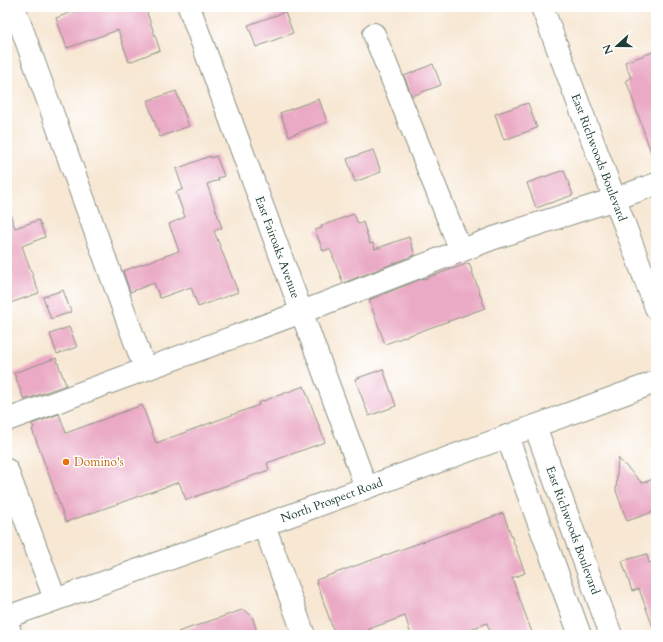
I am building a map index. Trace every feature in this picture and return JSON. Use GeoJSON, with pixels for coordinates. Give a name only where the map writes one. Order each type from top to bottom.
{"type":"FeatureCollection","features":[{"type":"Feature","properties":{"kind":"street"},"geometry":{"type":"LineString","coordinates":[[14,7],[145,369]]}},
{"type":"Feature","properties":{"kind":"street","name":"East Fairoaks Avenue"},"geometry":{"type":"LineString","coordinates":[[190,7],[366,487]]}},
{"type":"Feature","properties":{"kind":"street","name":"East Richwoods Boulevard"},"geometry":{"type":"LineString","coordinates":[[542,7],[656,308]]}},
{"type":"Feature","properties":{"kind":"street"},"geometry":{"type":"LineString","coordinates":[[374,34],[461,251]]}},
{"type":"Feature","properties":{"kind":"street"},"geometry":{"type":"LineString","coordinates":[[7,420],[302,312],[494,238],[615,199],[656,184]]}},
{"type":"Feature","properties":{"kind":"street","name":"North Prospect Road"},"geometry":{"type":"LineString","coordinates":[[7,617],[656,382]]}},
{"type":"Feature","properties":{"kind":"street","name":"East Richwoods Boulevard"},"geometry":{"type":"LineString","coordinates":[[535,426],[611,635]]}},
{"type":"Feature","properties":{"kind":"street"},"geometry":{"type":"LineString","coordinates":[[507,436],[580,635]]}},
{"type":"Feature","properties":{"kind":"street"},"geometry":{"type":"LineString","coordinates":[[7,470],[55,600]]}},
{"type":"Feature","properties":{"kind":"street"},"geometry":{"type":"LineString","coordinates":[[264,525],[304,635]]}},
{"type":"Feature","properties":{"kind":"street"},"geometry":{"type":"LineString","coordinates":[[7,623],[12,635]]}},
{"type":"Feature","properties":{"kind":"building"},"geometry":{"type":"Polygon","coordinates":[[[86,7],[145,7],[160,50],[129,62],[118,30],[67,48],[56,18],[86,7]]]}},
{"type":"Feature","properties":{"kind":"building"},"geometry":{"type":"Polygon","coordinates":[[[285,12],[293,33],[256,47],[248,25],[285,12]]]}},
{"type":"Feature","properties":{"kind":"building"},"geometry":{"type":"Polygon","coordinates":[[[656,51],[656,158],[653,158],[626,80],[631,78],[625,62],[656,51]]]}},
{"type":"Feature","properties":{"kind":"building"},"geometry":{"type":"Polygon","coordinates":[[[433,64],[441,85],[412,96],[404,76],[433,64]]]}},
{"type":"Feature","properties":{"kind":"building"},"geometry":{"type":"Polygon","coordinates":[[[176,91],[189,126],[160,137],[147,101],[176,91]]]}},
{"type":"Feature","properties":{"kind":"building"},"geometry":{"type":"Polygon","coordinates":[[[319,99],[327,122],[289,136],[280,113],[319,99]]]}},
{"type":"Feature","properties":{"kind":"building"},"geometry":{"type":"Polygon","coordinates":[[[528,103],[537,128],[504,140],[495,114],[528,103]]]}},
{"type":"Feature","properties":{"kind":"building"},"geometry":{"type":"Polygon","coordinates":[[[373,150],[381,172],[355,182],[347,159],[373,150]]]}},
{"type":"Feature","properties":{"kind":"building"},"geometry":{"type":"Polygon","coordinates":[[[210,156],[211,158],[216,156],[224,176],[218,178],[219,180],[207,184],[222,228],[214,231],[238,292],[198,307],[191,287],[160,298],[154,283],[130,292],[123,271],[179,251],[169,224],[185,217],[176,192],[183,189],[176,169],[210,156]]]}},
{"type":"Feature","properties":{"kind":"building"},"geometry":{"type":"Polygon","coordinates":[[[564,170],[573,195],[536,208],[527,183],[564,170]]]}},
{"type":"Feature","properties":{"kind":"building"},"geometry":{"type":"Polygon","coordinates":[[[9,211],[15,228],[39,220],[45,237],[22,246],[39,293],[7,304],[7,212],[9,211]]]}},
{"type":"Feature","properties":{"kind":"building"},"geometry":{"type":"Polygon","coordinates":[[[354,214],[358,224],[363,222],[370,244],[373,243],[375,249],[409,237],[415,255],[343,283],[331,251],[329,249],[323,251],[315,230],[322,228],[321,226],[354,214]]]}},
{"type":"Feature","properties":{"kind":"building"},"geometry":{"type":"Polygon","coordinates":[[[469,263],[485,308],[385,344],[369,300],[424,278],[469,263]]]}},
{"type":"Feature","properties":{"kind":"building"},"geometry":{"type":"Polygon","coordinates":[[[63,290],[71,312],[51,319],[43,297],[63,290]]]}},
{"type":"Feature","properties":{"kind":"building"},"geometry":{"type":"Polygon","coordinates":[[[69,327],[77,347],[57,354],[50,334],[69,327]]]}},
{"type":"Feature","properties":{"kind":"building"},"geometry":{"type":"Polygon","coordinates":[[[56,358],[66,385],[24,400],[14,373],[56,358]]]}},
{"type":"Feature","properties":{"kind":"building"},"geometry":{"type":"Polygon","coordinates":[[[383,369],[396,406],[369,416],[355,379],[383,369]]]}},
{"type":"Feature","properties":{"kind":"building"},"geometry":{"type":"Polygon","coordinates":[[[304,386],[325,442],[267,463],[269,470],[186,500],[179,482],[66,522],[32,429],[34,428],[32,424],[59,414],[66,433],[142,405],[156,443],[259,405],[258,403],[304,386]]]}},
{"type":"Feature","properties":{"kind":"building"},"geometry":{"type":"Polygon","coordinates":[[[618,458],[642,483],[656,478],[656,511],[627,521],[616,491],[618,458]]]}},
{"type":"Feature","properties":{"kind":"building"},"geometry":{"type":"Polygon","coordinates":[[[503,513],[525,573],[512,578],[533,635],[491,635],[487,623],[456,635],[411,635],[405,616],[369,629],[371,635],[335,635],[316,580],[503,513]]]}},
{"type":"Feature","properties":{"kind":"building"},"geometry":{"type":"Polygon","coordinates":[[[647,554],[649,563],[656,561],[656,629],[654,630],[639,589],[632,591],[622,561],[647,554]]]}},
{"type":"Feature","properties":{"kind":"building"},"geometry":{"type":"Polygon","coordinates":[[[242,610],[246,611],[252,616],[258,635],[179,635],[178,632],[242,610]]]}},
{"type":"Feature","properties":{"kind":"place","name":"Domino's"},"geometry":{"type":"Point","coordinates":[66,462]}}]}
